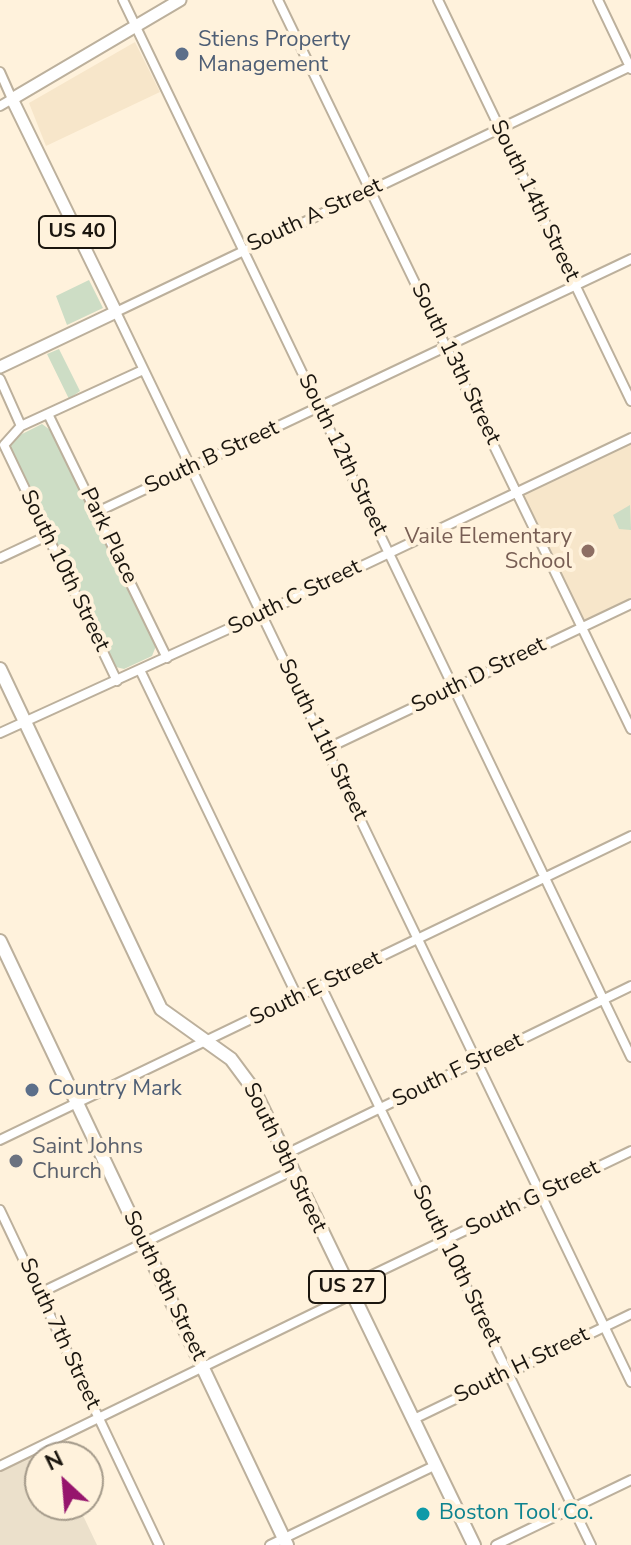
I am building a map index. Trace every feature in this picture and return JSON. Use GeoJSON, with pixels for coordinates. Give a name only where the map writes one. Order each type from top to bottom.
{"type":"FeatureCollection","features":[{"type":"Feature","properties":{"kind":"highway","name":"South 9th Street"},"geometry":{"type":"LineString","coordinates":[[0,669],[161,1009],[231,1059],[247,1079],[474,1545]]}},
{"type":"Feature","properties":{"kind":"highway","name":"South 8th Street"},"geometry":{"type":"LineString","coordinates":[[0,941],[285,1542]]}},
{"type":"Feature","properties":{"kind":"main road"},"geometry":{"type":"LineString","coordinates":[[12,99],[180,0]]}},
{"type":"Feature","properties":{"kind":"main road","name":"South 11th Street"},"geometry":{"type":"LineString","coordinates":[[12,99],[116,312]]}},
{"type":"Feature","properties":{"kind":"main road","name":"South A Street"},"geometry":{"type":"LineString","coordinates":[[0,367],[116,312]]}},
{"type":"Feature","properties":{"kind":"street","name":"South 12th Street"},"geometry":{"type":"LineString","coordinates":[[123,0],[631,1057]]}},
{"type":"Feature","properties":{"kind":"street","name":"South 13th Street"},"geometry":{"type":"LineString","coordinates":[[278,0],[631,729]]}},
{"type":"Feature","properties":{"kind":"street","name":"South 14th Street"},"geometry":{"type":"LineString","coordinates":[[438,0],[631,401]]}},
{"type":"Feature","properties":{"kind":"street"},"geometry":{"type":"LineString","coordinates":[[598,0],[631,67]]}},
{"type":"Feature","properties":{"kind":"street","name":"South A Street"},"geometry":{"type":"LineString","coordinates":[[116,312],[631,67]]}},
{"type":"Feature","properties":{"kind":"street"},"geometry":{"type":"LineString","coordinates":[[0,72],[12,99],[0,106]]}},
{"type":"Feature","properties":{"kind":"street","name":"South B Street"},"geometry":{"type":"LineString","coordinates":[[97,512],[631,259]]}},
{"type":"Feature","properties":{"kind":"street","name":"South 11th Street"},"geometry":{"type":"LineString","coordinates":[[116,312],[631,1382]]}},
{"type":"Feature","properties":{"kind":"street"},"geometry":{"type":"LineString","coordinates":[[0,379],[21,426],[143,370]]}},
{"type":"Feature","properties":{"kind":"street","name":"Park Place"},"geometry":{"type":"LineString","coordinates":[[48,414],[167,658]]}},
{"type":"Feature","properties":{"kind":"street","name":"South 10th Street"},"geometry":{"type":"LineString","coordinates":[[21,426],[7,438],[5,449],[117,681]]}},
{"type":"Feature","properties":{"kind":"street","name":"South C Street"},"geometry":{"type":"LineString","coordinates":[[0,733],[167,658],[631,438]]}},
{"type":"Feature","properties":{"kind":"street"},"geometry":{"type":"LineString","coordinates":[[0,558],[47,536]]}},
{"type":"Feature","properties":{"kind":"street","name":"South D Street"},"geometry":{"type":"LineString","coordinates":[[326,749],[631,604]]}},
{"type":"Feature","properties":{"kind":"street"},"geometry":{"type":"LineString","coordinates":[[140,670],[297,996]]}},
{"type":"Feature","properties":{"kind":"street","name":"South E Street"},"geometry":{"type":"LineString","coordinates":[[0,1140],[631,836]]}},
{"type":"Feature","properties":{"kind":"street","name":"South 10th Street"},"geometry":{"type":"LineString","coordinates":[[321,986],[591,1545]]}},
{"type":"Feature","properties":{"kind":"street","name":"South F Street"},"geometry":{"type":"LineString","coordinates":[[284,1155],[631,986]]}},
{"type":"Feature","properties":{"kind":"street","name":"South G Street"},"geometry":{"type":"LineString","coordinates":[[0,1466],[631,1151]]}},
{"type":"Feature","properties":{"kind":"street"},"geometry":{"type":"LineString","coordinates":[[40,1293],[292,1171]]}},
{"type":"Feature","properties":{"kind":"street","name":"South 7th Street"},"geometry":{"type":"LineString","coordinates":[[0,1210],[159,1545]]}},
{"type":"Feature","properties":{"kind":"street","name":"South H Street"},"geometry":{"type":"LineString","coordinates":[[414,1419],[631,1314]]}},
{"type":"Feature","properties":{"kind":"street"},"geometry":{"type":"LineString","coordinates":[[270,1545],[285,1542],[436,1465]]}},
{"type":"Feature","properties":{"kind":"street"},"geometry":{"type":"LineString","coordinates":[[496,1545],[631,1480]]}},
{"type":"Feature","properties":{"kind":"shaded area"},"geometry":{"type":"Polygon","coordinates":[[[135,42],[160,92],[46,146],[29,103],[135,42]]]}},
{"type":"Feature","properties":{"kind":"shaded area","name":"Vaile Elementary School"},"geometry":{"type":"Polygon","coordinates":[[[631,438],[631,604],[582,627],[516,492],[631,438]]]}},
{"type":"Feature","properties":{"kind":"shaded area"},"geometry":{"type":"Polygon","coordinates":[[[24,1459],[24,1521],[86,1521],[97,1545],[0,1545],[0,1471],[24,1459]]]}},
{"type":"Feature","properties":{"kind":"green space"},"geometry":{"type":"Polygon","coordinates":[[[89,280],[103,308],[67,325],[56,296],[89,280]]]}},
{"type":"Feature","properties":{"kind":"green space"},"geometry":{"type":"Polygon","coordinates":[[[59,349],[80,391],[69,399],[47,354],[59,349]]]}},
{"type":"Feature","properties":{"kind":"green space"},"geometry":{"type":"Polygon","coordinates":[[[42,424],[53,432],[156,646],[152,656],[124,669],[116,667],[112,660],[9,448],[12,439],[42,424]]]}},
{"type":"Feature","properties":{"kind":"green space"},"geometry":{"type":"Polygon","coordinates":[[[630,505],[631,530],[619,529],[613,515],[630,505]]]}},
{"type":"Feature","properties":{"kind":"place","name":"Stiens Property Management"},"geometry":{"type":"Point","coordinates":[182,54]}},
{"type":"Feature","properties":{"kind":"place","name":"Vaile Elementary School"},"geometry":{"type":"Point","coordinates":[588,551]}},
{"type":"Feature","properties":{"kind":"place","name":"Country Mark"},"geometry":{"type":"Point","coordinates":[32,1090]}},
{"type":"Feature","properties":{"kind":"place","name":"Saint Johns Church"},"geometry":{"type":"Point","coordinates":[16,1161]}},
{"type":"Feature","properties":{"kind":"place","name":"Boston Tool Co."},"geometry":{"type":"Point","coordinates":[423,1514]}}]}
